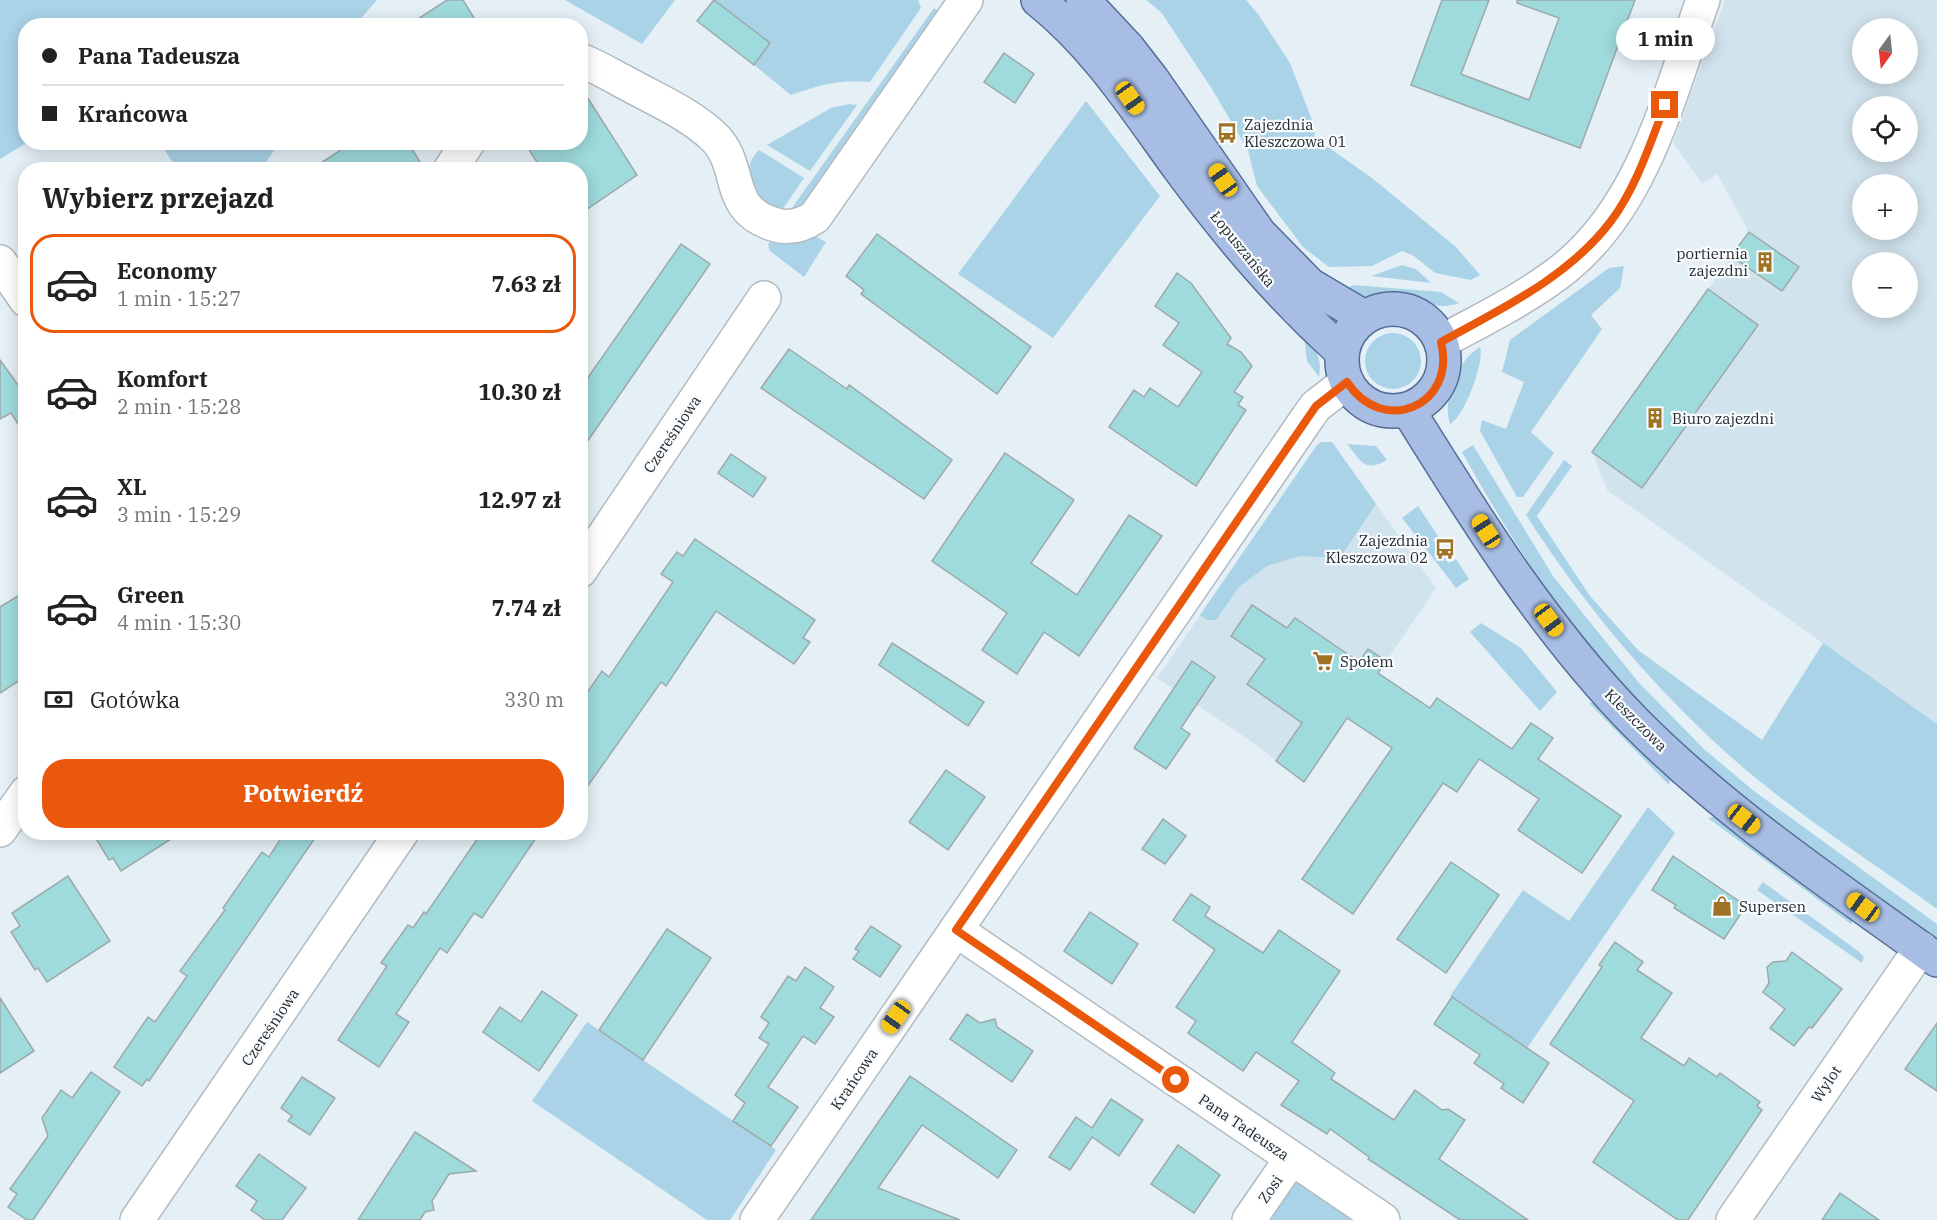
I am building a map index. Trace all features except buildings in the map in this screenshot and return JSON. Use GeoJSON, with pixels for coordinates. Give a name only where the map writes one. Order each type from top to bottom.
{"type":"FeatureCollection","features":[{"type":"Feature","properties":{"kind":"main road","name":"Łopuszańska"},"geometry":{"type":"LineString","coordinates":[[1038,0],[1085,44],[1252,261],[1345,367]]}},
{"type":"Feature","properties":{"kind":"main road","name":"Łopuszańska"},"geometry":{"type":"LineString","coordinates":[[1083,0],[1128,48],[1152,79],[1259,233],[1310,285],[1364,317]]}},
{"type":"Feature","properties":{"kind":"main road"},"geometry":{"type":"LineString","coordinates":[[1394,308],[1414,313],[1431,324],[1441,342],[1444,366],[1436,388],[1420,404],[1408,410],[1385,410],[1362,401],[1345,367],[1350,332],[1364,317],[1394,308]]}},
{"type":"Feature","properties":{"kind":"main road","name":"Kleszczowa"},"geometry":{"type":"LineString","coordinates":[[1408,410],[1526,588],[1573,651],[1635,722],[1715,796],[1929,954]]}},
{"type":"Feature","properties":{"kind":"street"},"geometry":{"type":"LineString","coordinates":[[588,64],[661,102],[714,137],[728,154],[736,190],[749,211],[763,221],[781,227],[804,225],[815,217],[966,0]]}},
{"type":"Feature","properties":{"kind":"street"},"geometry":{"type":"LineString","coordinates":[[1441,342],[1565,268],[1612,220],[1632,185],[1650,143],[1703,0]]}},
{"type":"Feature","properties":{"kind":"street"},"geometry":{"type":"LineString","coordinates":[[0,262],[18,288]]}},
{"type":"Feature","properties":{"kind":"street","name":"Czereśniowa"},"geometry":{"type":"LineString","coordinates":[[588,559],[764,298]]}},
{"type":"Feature","properties":{"kind":"street","name":"Krańcowa"},"geometry":{"type":"LineString","coordinates":[[758,1220],[1308,417],[1345,367]]}},
{"type":"Feature","properties":{"kind":"street"},"geometry":{"type":"LineString","coordinates":[[0,830],[18,804]]}},
{"type":"Feature","properties":{"kind":"street","name":"Czereśniowa"},"geometry":{"type":"LineString","coordinates":[[137,1220],[397,840]]}},
{"type":"Feature","properties":{"kind":"street","name":"Pana Tadeusza"},"geometry":{"type":"LineString","coordinates":[[956,930],[1383,1220]]}},
{"type":"Feature","properties":{"kind":"street","name":"Wylot"},"geometry":{"type":"LineString","coordinates":[[1733,1220],[1929,954]]}},
{"type":"Feature","properties":{"kind":"street","name":"Zosi"},"geometry":{"type":"LineString","coordinates":[[1249,1220],[1291,1159]]}},
{"type":"Feature","properties":{"kind":"shaded area"},"geometry":{"type":"Polygon","coordinates":[[[0,0],[377,0],[361,18],[18,18],[18,148],[0,159],[0,0]]]}},
{"type":"Feature","properties":{"kind":"shaded area"},"geometry":{"type":"Polygon","coordinates":[[[565,0],[675,0],[642,44],[565,0]]]}},
{"type":"Feature","properties":{"kind":"shaded area"},"geometry":{"type":"Polygon","coordinates":[[[713,0],[918,0],[921,8],[870,82],[849,81],[830,84],[791,95],[754,65],[769,43],[713,0]]]}},
{"type":"Feature","properties":{"kind":"shaded area"},"geometry":{"type":"Polygon","coordinates":[[[1146,0],[1246,0],[1258,14],[1290,63],[1314,125],[1315,138],[1372,178],[1456,247],[1480,275],[1471,280],[1435,273],[1414,256],[1402,251],[1372,266],[1329,267],[1303,247],[1257,186],[1248,150],[1212,89],[1161,12],[1146,0]]]}},
{"type":"Feature","properties":{"kind":"shaded area"},"geometry":{"type":"Polygon","coordinates":[[[1725,0],[1937,0],[1937,724],[1607,490],[1592,452],[1749,232],[1717,174],[1702,183],[1673,143],[1725,0]]]}},
{"type":"Feature","properties":{"kind":"shaded area"},"geometry":{"type":"Polygon","coordinates":[[[934,8],[940,12],[807,208],[787,215],[934,8]]]}},
{"type":"Feature","properties":{"kind":"shaded area"},"geometry":{"type":"Polygon","coordinates":[[[1086,101],[1160,196],[1053,338],[958,274],[1086,101]]]}},
{"type":"Feature","properties":{"kind":"shaded area"},"geometry":{"type":"Polygon","coordinates":[[[849,104],[857,105],[810,171],[767,145],[831,108],[849,104]]]}},
{"type":"Feature","properties":{"kind":"shaded area"},"geometry":{"type":"Polygon","coordinates":[[[165,150],[274,150],[266,162],[172,162],[165,150]]]}},
{"type":"Feature","properties":{"kind":"shaded area"},"geometry":{"type":"Polygon","coordinates":[[[759,150],[804,178],[778,216],[761,208],[751,185],[750,164],[759,150]]]}},
{"type":"Feature","properties":{"kind":"shaded area"},"geometry":{"type":"Polygon","coordinates":[[[813,235],[826,242],[804,277],[770,251],[768,244],[771,241],[800,241],[813,235]]]}},
{"type":"Feature","properties":{"kind":"shaded area"},"geometry":{"type":"Polygon","coordinates":[[[1402,265],[1416,269],[1431,283],[1371,276],[1402,265]]]}},
{"type":"Feature","properties":{"kind":"shaded area"},"geometry":{"type":"Polygon","coordinates":[[[1624,266],[1620,288],[1591,315],[1602,329],[1531,432],[1554,453],[1523,497],[1517,497],[1480,431],[1482,420],[1506,429],[1524,382],[1502,372],[1510,340],[1609,268],[1624,266]]]}},
{"type":"Feature","properties":{"kind":"shaded area"},"geometry":{"type":"Polygon","coordinates":[[[1353,285],[1441,292],[1459,303],[1438,306],[1404,297],[1360,296],[1343,291],[1353,285]]]}},
{"type":"Feature","properties":{"kind":"shaded area"},"geometry":{"type":"Polygon","coordinates":[[[1393,333],[1408,338],[1416,346],[1421,361],[1416,376],[1408,384],[1393,389],[1378,384],[1370,376],[1365,361],[1370,346],[1378,338],[1393,333]]]}},
{"type":"Feature","properties":{"kind":"shaded area"},"geometry":{"type":"Polygon","coordinates":[[[1304,336],[1318,355],[1319,377],[1307,361],[1304,336]]]}},
{"type":"Feature","properties":{"kind":"shaded area"},"geometry":{"type":"Polygon","coordinates":[[[1480,347],[1479,364],[1467,401],[1456,419],[1450,424],[1448,403],[1453,381],[1464,361],[1480,347]]]}},
{"type":"Feature","properties":{"kind":"shaded area"},"geometry":{"type":"Polygon","coordinates":[[[1322,442],[1332,442],[1436,588],[1304,782],[1245,737],[1157,678],[1317,445],[1322,442]]]}},
{"type":"Feature","properties":{"kind":"shaded area"},"geometry":{"type":"Polygon","coordinates":[[[1322,442],[1332,442],[1376,504],[1342,555],[1336,558],[1300,556],[1267,566],[1240,586],[1216,620],[1207,620],[1200,615],[1317,445],[1322,442]]]}},
{"type":"Feature","properties":{"kind":"shaded area"},"geometry":{"type":"Polygon","coordinates":[[[1347,444],[1376,446],[1387,460],[1379,464],[1368,465],[1360,460],[1347,444]]]}},
{"type":"Feature","properties":{"kind":"shaded area"},"geometry":{"type":"Polygon","coordinates":[[[1473,445],[1553,576],[1639,683],[1705,750],[1754,791],[1937,924],[1937,939],[1755,808],[1697,760],[1628,691],[1566,616],[1512,536],[1462,452],[1473,445]]]}},
{"type":"Feature","properties":{"kind":"shaded area"},"geometry":{"type":"Polygon","coordinates":[[[1564,460],[1572,466],[1537,516],[1590,596],[1638,650],[1762,740],[1823,643],[1937,724],[1937,909],[1799,812],[1746,770],[1693,722],[1616,638],[1569,578],[1526,515],[1564,460]]]}},
{"type":"Feature","properties":{"kind":"shaded area"},"geometry":{"type":"Polygon","coordinates":[[[1418,506],[1438,536],[1433,540],[1449,563],[1456,559],[1469,579],[1456,588],[1402,518],[1418,506]]]}},
{"type":"Feature","properties":{"kind":"shaded area"},"geometry":{"type":"Polygon","coordinates":[[[1481,623],[1521,648],[1557,692],[1540,711],[1470,632],[1481,623]]]}},
{"type":"Feature","properties":{"kind":"shaded area"},"geometry":{"type":"Polygon","coordinates":[[[1595,702],[1671,779],[1669,785],[1589,703],[1595,702]]]}},
{"type":"Feature","properties":{"kind":"shaded area"},"geometry":{"type":"Polygon","coordinates":[[[1648,807],[1675,833],[1527,1048],[1450,996],[1523,890],[1569,921],[1648,807]]]}},
{"type":"Feature","properties":{"kind":"shaded area"},"geometry":{"type":"Polygon","coordinates":[[[1714,817],[1854,919],[1851,924],[1708,818],[1714,817]]]}},
{"type":"Feature","properties":{"kind":"shaded area"},"geometry":{"type":"Polygon","coordinates":[[[1763,882],[1858,951],[1864,957],[1862,963],[1757,890],[1763,882]]]}},
{"type":"Feature","properties":{"kind":"shaded area"},"geometry":{"type":"Polygon","coordinates":[[[587,1022],[776,1150],[730,1220],[707,1220],[532,1101],[587,1022]]]}},
{"type":"Feature","properties":{"kind":"shaded area"},"geometry":{"type":"Polygon","coordinates":[[[1296,1179],[1356,1216],[1354,1220],[1264,1220],[1296,1179]]]}},
{"type":"Feature","properties":{"kind":"place","name":"Zajezdnia Kleszczowa 01"},"geometry":{"type":"Point","coordinates":[1227,133]}},
{"type":"Feature","properties":{"kind":"place","name":"portiernia zajezdni"},"geometry":{"type":"Point","coordinates":[1765,262]}},
{"type":"Feature","properties":{"kind":"place","name":"Biuro zajezdni"},"geometry":{"type":"Point","coordinates":[1655,418]}},
{"type":"Feature","properties":{"kind":"place","name":"Zajezdnia Kleszczowa 02"},"geometry":{"type":"Point","coordinates":[1445,549]}},
{"type":"Feature","properties":{"kind":"place","name":"Społem"},"geometry":{"type":"Point","coordinates":[1323,661]}},
{"type":"Feature","properties":{"kind":"place","name":"Supersen"},"geometry":{"type":"Point","coordinates":[1722,906]}},
{"type":"Feature","properties":{"kind":"route"},"geometry":{"type":"LineString","coordinates":[[1176,1080],[956,930],[1316,406],[1347,382],[1362,401],[1373,407],[1397,411],[1408,410],[1420,404],[1436,388],[1441,377],[1444,366],[1441,342],[1565,268],[1612,220],[1632,185],[1665,105]]}}]}
